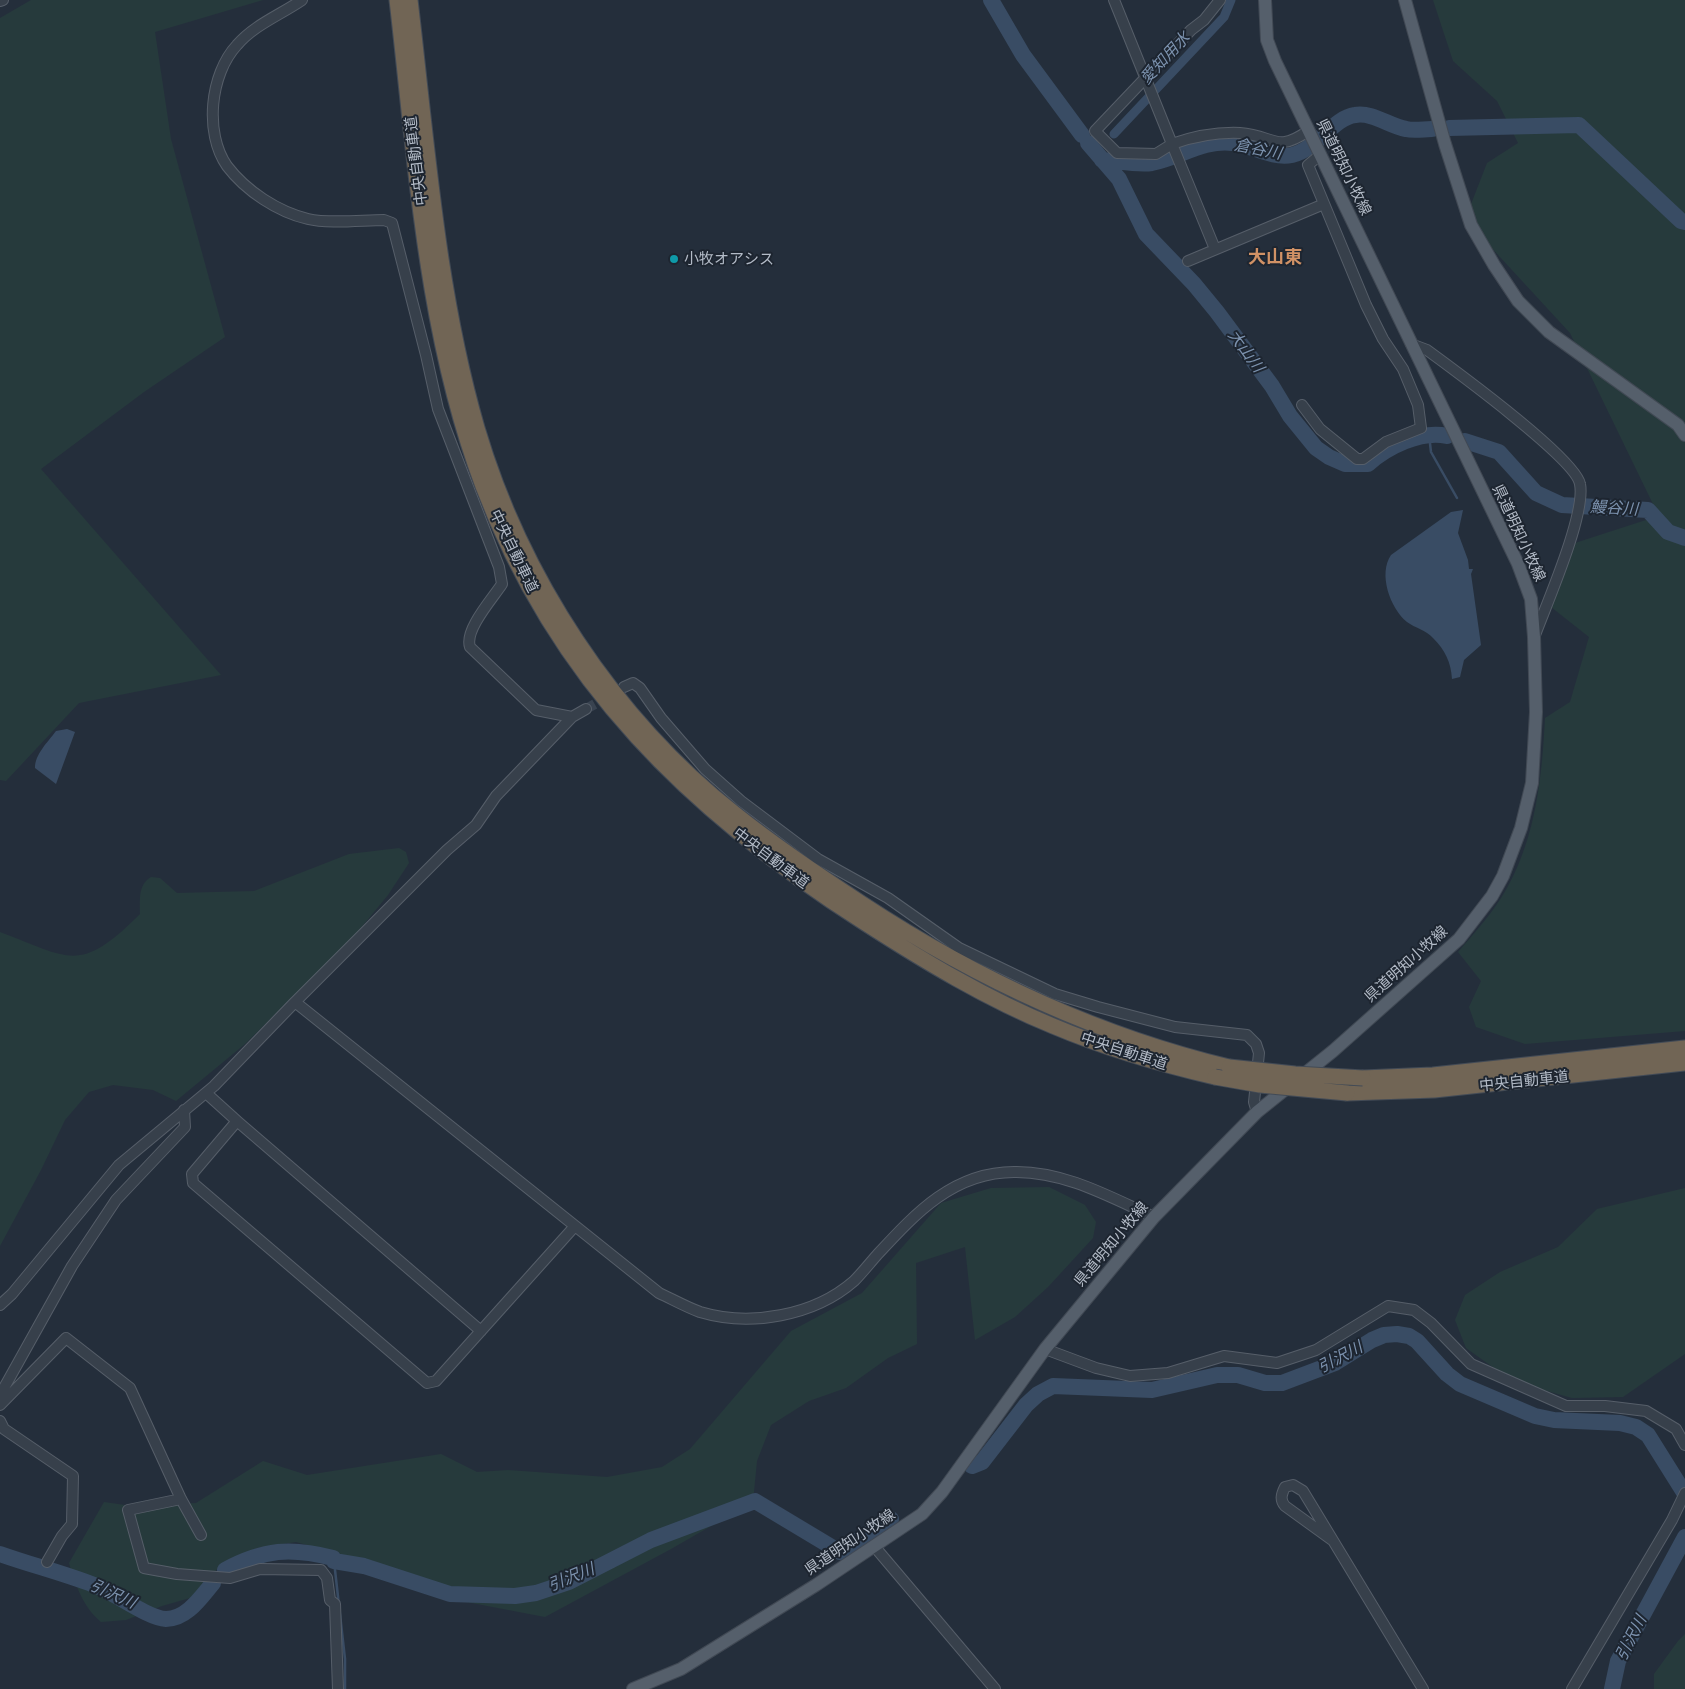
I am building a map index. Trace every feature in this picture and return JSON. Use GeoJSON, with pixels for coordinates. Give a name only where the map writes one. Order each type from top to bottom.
{"type":"FeatureCollection","features":[{"type":"Feature","properties":{"kind":"highway","name":"中央自動車道"},"geometry":{"type":"LineString","coordinates":[[397,0],[430,275],[448,366],[465,432],[487,494],[526,580],[552,626],[586,676],[647,750],[710,810],[779,865],[859,919],[934,965],[1051,1026],[1118,1051],[1214,1077],[1260,1085],[1347,1093],[1434,1090],[1685,1063]]}},
{"type":"Feature","properties":{"kind":"highway","name":"中央自動車道"},"geometry":{"type":"LineString","coordinates":[[410,0],[443,272],[461,362],[478,429],[496,482],[523,544],[563,619],[596,668],[657,740],[687,771],[733,812],[810,869],[891,923],[1011,990],[1058,1011],[1174,1054],[1229,1066],[1295,1074],[1363,1078],[1433,1075],[1685,1048]]}},
{"type":"Feature","properties":{"kind":"main road","name":"県道明知小牧線"},"geometry":{"type":"LineString","coordinates":[[633,1689],[681,1668],[816,1585],[922,1514],[942,1492],[1045,1349],[1154,1217],[1257,1112],[1332,1051],[1459,939],[1492,896],[1503,876],[1521,828],[1532,783],[1536,712],[1531,599],[1518,564],[1310,134],[1267,40],[1265,0]]}},
{"type":"Feature","properties":{"kind":"main road"},"geometry":{"type":"LineString","coordinates":[[1405,0],[1445,144],[1471,225],[1494,265],[1518,301],[1549,332],[1678,425],[1685,435]]}},
{"type":"Feature","properties":{"kind":"street"},"geometry":{"type":"LineString","coordinates":[[302,0],[250,32],[237,45],[224,64],[217,78],[212,109],[218,148],[226,165],[243,184],[266,201],[287,211],[309,220],[384,220],[392,223],[438,409],[499,567],[502,584],[472,628],[468,642],[470,647],[536,710],[572,717]]}},
{"type":"Feature","properties":{"kind":"street"},"geometry":{"type":"LineString","coordinates":[[1114,0],[1144,79],[1215,249]]}},
{"type":"Feature","properties":{"kind":"street"},"geometry":{"type":"LineString","coordinates":[[1220,0],[1204,20],[1191,30],[1095,132],[1117,153],[1156,154],[1198,135],[1241,133],[1282,144],[1310,134]]}},
{"type":"Feature","properties":{"kind":"street"},"geometry":{"type":"LineString","coordinates":[[1302,405],[1320,429],[1357,459],[1363,459],[1386,442],[1422,428],[1418,404],[1403,369],[1383,339],[1366,305],[1308,165],[1320,154]]}},
{"type":"Feature","properties":{"kind":"street"},"geometry":{"type":"LineString","coordinates":[[1188,261],[1324,204]]}},
{"type":"Feature","properties":{"kind":"street"},"geometry":{"type":"LineString","coordinates":[[1411,344],[1427,350],[1476,387],[1562,459],[1580,482],[1580,498],[1562,566],[1534,637]]}},
{"type":"Feature","properties":{"kind":"street"},"geometry":{"type":"LineString","coordinates":[[629,685],[640,688],[662,718],[705,769],[741,801],[818,859],[888,898],[959,948],[1055,994],[1098,1007],[1174,1027],[1247,1035],[1256,1044],[1260,1053],[1254,1102],[1257,1112]]}},
{"type":"Feature","properties":{"kind":"street"},"geometry":{"type":"LineString","coordinates":[[0,1305],[12,1294],[119,1165],[206,1093],[448,850],[476,825],[496,796],[572,717],[586,709]]}},
{"type":"Feature","properties":{"kind":"street"},"geometry":{"type":"LineString","coordinates":[[295,1002],[659,1293],[700,1312],[737,1319],[781,1315],[817,1304],[853,1281],[925,1205],[956,1186],[983,1176],[1014,1172],[1080,1183],[1154,1217]]}},
{"type":"Feature","properties":{"kind":"street"},"geometry":{"type":"LineString","coordinates":[[206,1093],[481,1331]]}},
{"type":"Feature","properties":{"kind":"street"},"geometry":{"type":"LineString","coordinates":[[0,1395],[72,1266],[116,1200],[185,1127],[184,1110]]}},
{"type":"Feature","properties":{"kind":"street"},"geometry":{"type":"LineString","coordinates":[[237,1121],[192,1174],[192,1183],[426,1384],[436,1382],[575,1226]]}},
{"type":"Feature","properties":{"kind":"street"},"geometry":{"type":"LineString","coordinates":[[1045,1349],[1096,1368],[1130,1376],[1168,1373],[1224,1356],[1277,1364],[1316,1350],[1388,1306],[1414,1310],[1431,1323],[1471,1364],[1566,1406],[1606,1406],[1646,1411],[1676,1429],[1685,1445]]}},
{"type":"Feature","properties":{"kind":"street"},"geometry":{"type":"LineString","coordinates":[[0,1405],[66,1338],[130,1388],[181,1499],[201,1535]]}},
{"type":"Feature","properties":{"kind":"street"},"geometry":{"type":"LineString","coordinates":[[1,1428],[73,1476],[72,1524],[62,1536],[47,1562]]}},
{"type":"Feature","properties":{"kind":"street"},"geometry":{"type":"LineString","coordinates":[[1332,1540],[1285,1506],[1281,1501],[1281,1494],[1285,1487],[1294,1485],[1303,1491],[1423,1689]]}},
{"type":"Feature","properties":{"kind":"street"},"geometry":{"type":"LineString","coordinates":[[1572,1689],[1672,1520],[1685,1493]]}},
{"type":"Feature","properties":{"kind":"street"},"geometry":{"type":"LineString","coordinates":[[181,1499],[128,1510],[144,1568],[177,1574],[230,1578],[260,1569],[322,1570],[328,1578],[330,1600],[335,1604],[338,1689]]}},
{"type":"Feature","properties":{"kind":"street"},"geometry":{"type":"LineString","coordinates":[[874,1546],[995,1689]]}},
{"type":"Feature","properties":{"kind":"green space"},"geometry":{"type":"Polygon","coordinates":[[[31,0],[263,0],[155,32],[171,139],[225,337],[144,392],[41,469],[221,675],[79,703],[6,781],[0,780],[0,18],[31,0]]]}},
{"type":"Feature","properties":{"kind":"green space"},"geometry":{"type":"Polygon","coordinates":[[[1433,0],[1685,0],[1685,1031],[1525,1044],[1476,1027],[1469,1007],[1481,981],[1458,952],[1496,905],[1517,868],[1525,848],[1536,806],[1545,718],[1570,702],[1589,637],[1551,607],[1575,543],[1646,520],[1668,535],[1570,333],[1488,244],[1468,212],[1487,163],[1518,143],[1497,101],[1453,61],[1433,0]]]}},
{"type":"Feature","properties":{"kind":"green space"},"geometry":{"type":"Polygon","coordinates":[[[399,848],[406,852],[409,863],[388,895],[350,941],[245,1044],[176,1101],[153,1090],[113,1085],[89,1092],[65,1120],[41,1170],[0,1246],[0,932],[43,949],[74,956],[88,953],[103,946],[140,914],[142,888],[151,877],[160,878],[177,893],[254,891],[349,854],[399,848]]]}},
{"type":"Feature","properties":{"kind":"green space"},"geometry":{"type":"Polygon","coordinates":[[[1049,1187],[1085,1205],[1096,1222],[1093,1238],[1048,1287],[1015,1317],[975,1340],[965,1247],[916,1263],[917,1344],[888,1358],[846,1388],[809,1401],[771,1425],[757,1461],[753,1502],[545,1617],[456,1600],[366,1561],[296,1542],[257,1548],[220,1566],[190,1598],[162,1606],[126,1620],[101,1622],[89,1610],[77,1588],[69,1563],[104,1502],[132,1506],[196,1503],[263,1461],[307,1475],[441,1454],[477,1472],[508,1470],[607,1477],[662,1467],[690,1449],[791,1331],[862,1293],[941,1203],[991,1188],[1049,1187]]]}},
{"type":"Feature","properties":{"kind":"green space"},"geometry":{"type":"Polygon","coordinates":[[[1685,1188],[1685,1354],[1623,1397],[1572,1398],[1540,1389],[1501,1373],[1466,1348],[1455,1320],[1465,1295],[1500,1272],[1558,1247],[1597,1209],[1685,1188]]]}},
{"type":"Feature","properties":{"kind":"green space"},"geometry":{"type":"Polygon","coordinates":[[[1685,1634],[1685,1689],[1654,1689],[1654,1674],[1685,1634]]]}},
{"type":"Feature","properties":{"kind":"water"},"geometry":{"type":"Polygon","coordinates":[[[1463,510],[1458,533],[1468,560],[1469,569],[1473,569],[1471,574],[1481,645],[1464,660],[1460,677],[1452,679],[1449,662],[1441,647],[1427,633],[1407,622],[1391,600],[1386,581],[1386,572],[1387,563],[1391,555],[1451,512],[1463,510]]]}},
{"type":"Feature","properties":{"kind":"water"},"geometry":{"type":"Polygon","coordinates":[[[67,729],[75,732],[56,784],[35,768],[37,758],[42,748],[56,731],[67,729]]]}},
{"type":"Feature","properties":{"kind":"waterway","name":"大山川"},"geometry":{"type":"LineString","coordinates":[[991,0],[1023,55],[1082,135]]}},
{"type":"Feature","properties":{"kind":"waterway","name":"愛知用水"},"geometry":{"type":"LineString","coordinates":[[1114,134],[1224,17],[1231,0]]}},
{"type":"Feature","properties":{"kind":"waterway","name":"倉谷川"},"geometry":{"type":"LineString","coordinates":[[1102,160],[1152,163],[1202,146],[1222,143],[1240,144],[1277,155],[1292,155],[1309,147],[1339,122],[1355,115],[1368,115],[1409,130],[1432,129]]}},
{"type":"Feature","properties":{"kind":"waterway","name":"倉谷川"},"geometry":{"type":"LineString","coordinates":[[1449,128],[1579,125],[1681,221],[1685,222]]}},
{"type":"Feature","properties":{"kind":"waterway","name":"大山川"},"geometry":{"type":"LineString","coordinates":[[1088,143],[1119,179],[1146,234],[1194,284],[1217,312],[1272,386],[1290,416],[1316,448],[1329,457],[1345,464],[1368,464],[1394,446],[1405,441],[1426,435],[1447,436]]}},
{"type":"Feature","properties":{"kind":"waterway"},"geometry":{"type":"LineString","coordinates":[[1429,435],[1431,452],[1457,498]]}},
{"type":"Feature","properties":{"kind":"waterway","name":"鰻谷川"},"geometry":{"type":"LineString","coordinates":[[1465,441],[1499,452],[1536,493],[1562,505],[1648,510],[1668,532],[1685,538]]}},
{"type":"Feature","properties":{"kind":"waterway","name":"引沢川"},"geometry":{"type":"LineString","coordinates":[[972,1466],[982,1462],[1026,1405],[1038,1394],[1053,1386],[1152,1390],[1217,1375],[1238,1375],[1265,1383],[1282,1383],[1335,1363],[1372,1340],[1384,1335],[1397,1334],[1409,1336],[1417,1341],[1447,1374],[1460,1384],[1535,1416],[1554,1420],[1620,1423],[1636,1427],[1648,1435],[1685,1494]]}},
{"type":"Feature","properties":{"kind":"waterway","name":"引沢川"},"geometry":{"type":"LineString","coordinates":[[225,1570],[265,1554],[291,1551],[304,1552],[333,1558],[334,1561],[364,1566],[450,1594],[515,1596],[536,1593],[569,1582],[651,1540],[755,1501],[840,1552],[891,1519]]}},
{"type":"Feature","properties":{"kind":"waterway","name":"引沢川"},"geometry":{"type":"LineString","coordinates":[[1612,1689],[1618,1661],[1685,1537]]}},
{"type":"Feature","properties":{"kind":"waterway","name":"引沢川"},"geometry":{"type":"LineString","coordinates":[[0,1554],[102,1588],[158,1618],[174,1618],[181,1615],[193,1606],[213,1583]]}},
{"type":"Feature","properties":{"kind":"waterway"},"geometry":{"type":"LineString","coordinates":[[334,1561],[345,1659],[345,1689]]}},
{"type":"Feature","properties":{"kind":"tunnel"},"geometry":{"type":"LineString","coordinates":[[586,709],[609,696]]}},
{"type":"Feature","properties":{"kind":"place","name":"小牧オアシス"},"geometry":{"type":"Point","coordinates":[674,259]}},
{"type":"Feature","properties":{"kind":"district","name":"大山東"},"geometry":{"type":"Point","coordinates":[1275,257]}}]}
